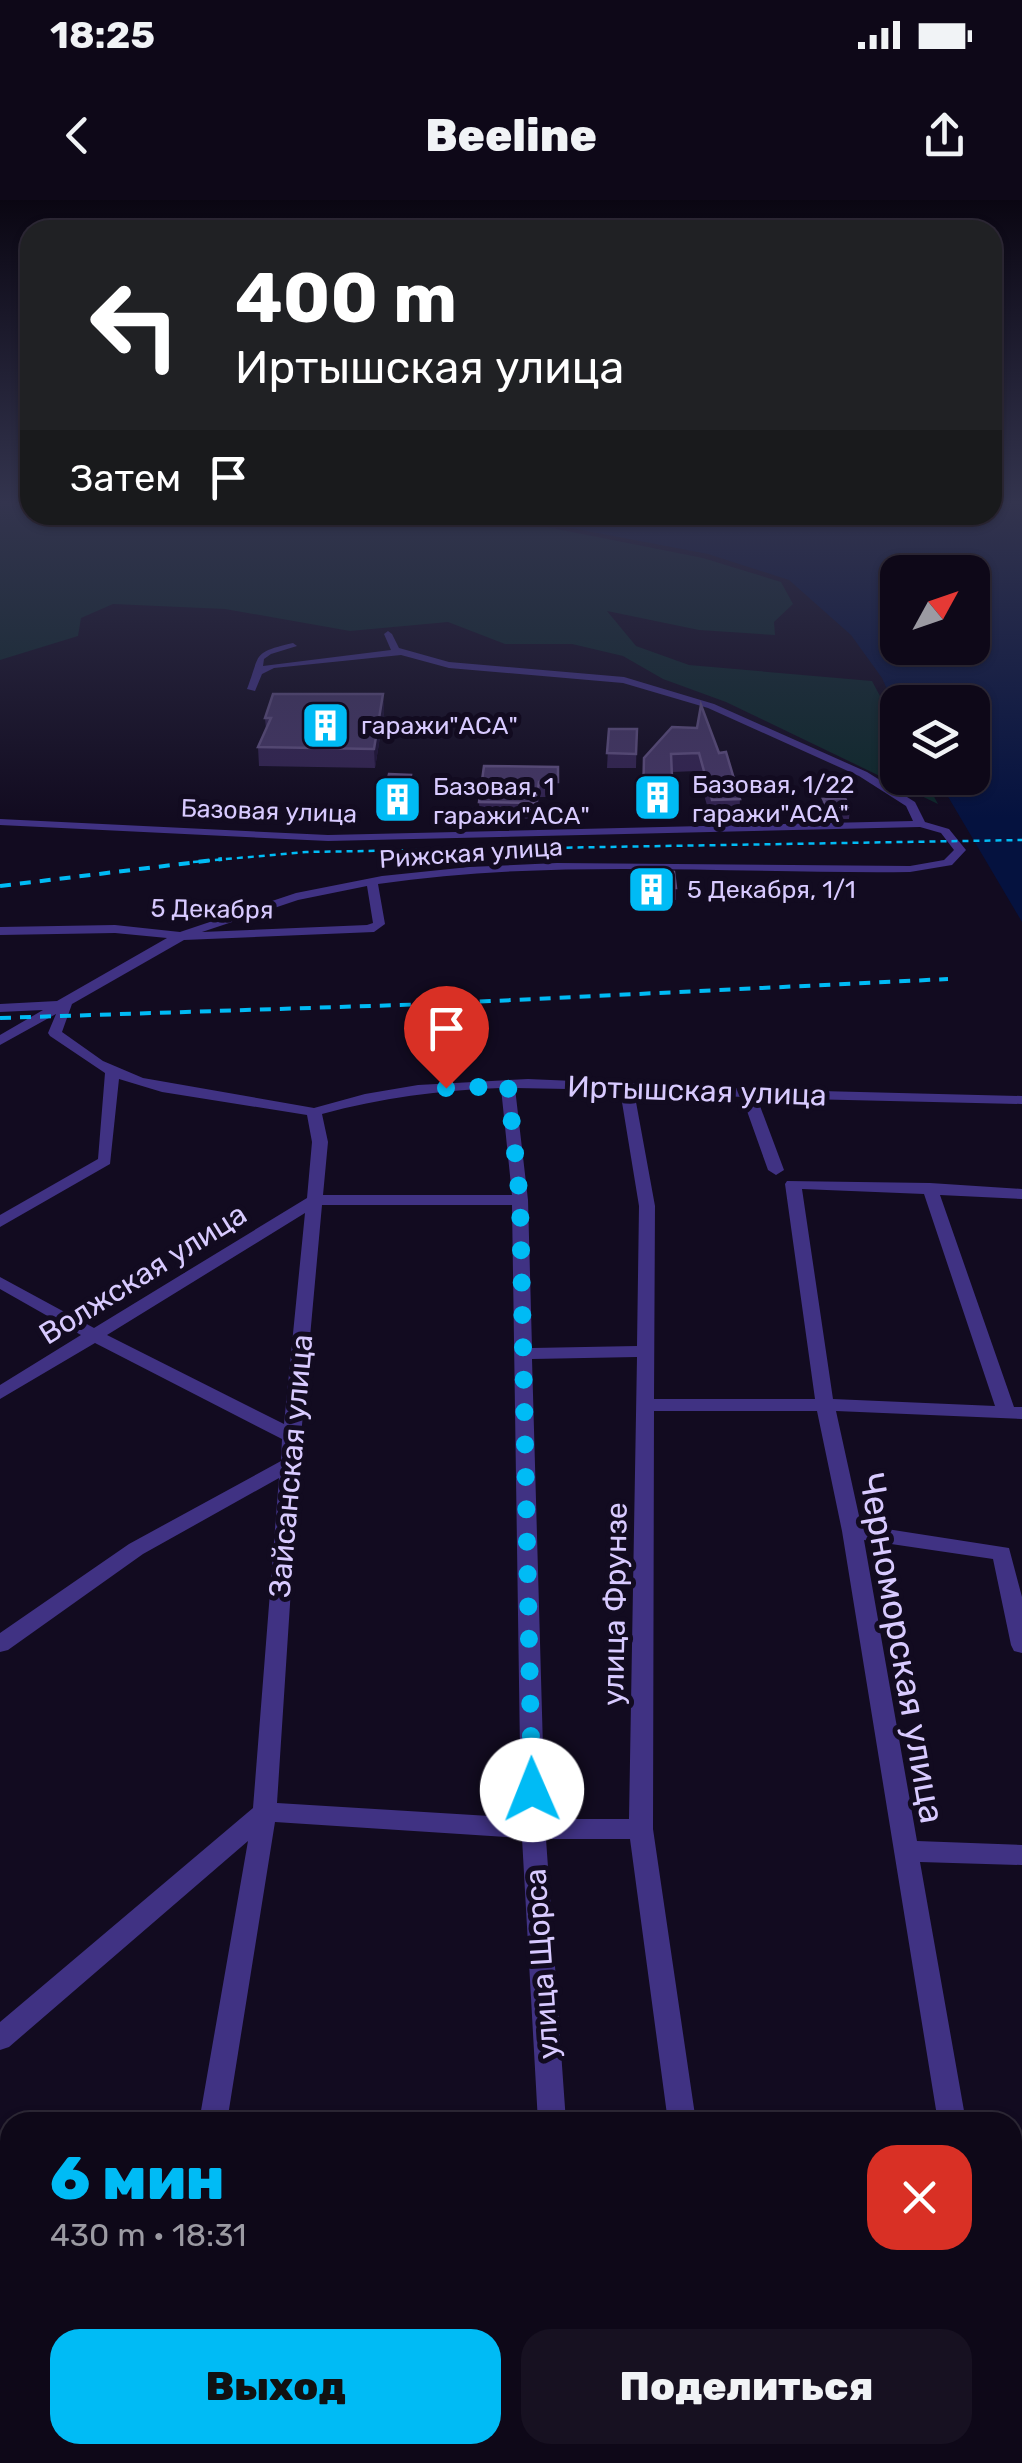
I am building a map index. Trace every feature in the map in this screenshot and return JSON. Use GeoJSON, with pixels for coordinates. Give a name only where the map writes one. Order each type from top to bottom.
{"type":"FeatureCollection","features":[{"type":"Feature","properties":{"kind":"street"},"geometry":{"type":"LineString","coordinates":[[388,634],[394,650],[449,665],[624,680],[712,706],[862,774],[911,804],[920,824]]}},
{"type":"Feature","properties":{"kind":"street"},"geometry":{"type":"LineString","coordinates":[[252,689],[260,658],[293,646]]}},
{"type":"Feature","properties":{"kind":"street"},"geometry":{"type":"LineString","coordinates":[[258,672],[291,662],[401,652]]}},
{"type":"Feature","properties":{"kind":"street","name":"Базовая улица"},"geometry":{"type":"LineString","coordinates":[[0,822],[328,838],[920,824],[933,826],[952,837]]}},
{"type":"Feature","properties":{"kind":"street","name":"Рижская улица"},"geometry":{"type":"LineString","coordinates":[[0,1041],[184,936],[266,904],[324,888],[529,868],[910,870],[948,863],[957,857],[960,850],[952,837]]}},
{"type":"Feature","properties":{"kind":"street","name":"5 Декабря"},"geometry":{"type":"LineString","coordinates":[[0,931],[115,929],[184,936],[370,929],[378,924],[372,882]]}},
{"type":"Feature","properties":{"kind":"street"},"geometry":{"type":"LineString","coordinates":[[0,1008],[66,1005],[55,1033],[112,1072],[153,1086],[287,1104],[314,1112]]}},
{"type":"Feature","properties":{"kind":"street"},"geometry":{"type":"LineString","coordinates":[[0,1222],[105,1161],[112,1072]]}},
{"type":"Feature","properties":{"kind":"street","name":"Иртышская улица"},"geometry":{"type":"LineString","coordinates":[[314,1112],[380,1093],[414,1088],[508,1086],[626,1086],[1022,1100]]}},
{"type":"Feature","properties":{"kind":"street","name":"улица Щорса"},"geometry":{"type":"LineString","coordinates":[[508,1086],[520,1200],[533,1830],[551,2112]]}},
{"type":"Feature","properties":{"kind":"street","name":"улица Фрунзе"},"geometry":{"type":"LineString","coordinates":[[626,1086],[647,1206],[641,1828],[681,2112]]}},
{"type":"Feature","properties":{"kind":"street","name":"Черноморская улица"},"geometry":{"type":"LineString","coordinates":[[748,1093],[784,1177],[852,1531],[950,2112]]}},
{"type":"Feature","properties":{"kind":"street","name":"Зайсанская улица"},"geometry":{"type":"LineString","coordinates":[[215,2112],[264,1812],[292,1436],[320,1142],[314,1112]]}},
{"type":"Feature","properties":{"kind":"street"},"geometry":{"type":"LineString","coordinates":[[784,1177],[1022,1194]]}},
{"type":"Feature","properties":{"kind":"street"},"geometry":{"type":"LineString","coordinates":[[648,1405],[825,1405],[1014,1413],[930,1188]]}},
{"type":"Feature","properties":{"kind":"street"},"geometry":{"type":"LineString","coordinates":[[315,1200],[520,1200]]}},
{"type":"Feature","properties":{"kind":"street","name":"Волжская улица"},"geometry":{"type":"LineString","coordinates":[[0,1393],[315,1200]]}},
{"type":"Feature","properties":{"kind":"street"},"geometry":{"type":"LineString","coordinates":[[0,1282],[95,1336],[292,1436]]}},
{"type":"Feature","properties":{"kind":"street"},"geometry":{"type":"LineString","coordinates":[[524,1354],[646,1351]]}},
{"type":"Feature","properties":{"kind":"street"},"geometry":{"type":"LineString","coordinates":[[0,1644],[136,1549],[290,1464]]}},
{"type":"Feature","properties":{"kind":"street"},"geometry":{"type":"LineString","coordinates":[[852,1531],[1002,1553],[1022,1646]]}},
{"type":"Feature","properties":{"kind":"street"},"geometry":{"type":"LineString","coordinates":[[0,2038],[264,1812],[533,1830],[641,1828]]}},
{"type":"Feature","properties":{"kind":"street"},"geometry":{"type":"LineString","coordinates":[[905,1852],[1022,1855]]}},
{"type":"Feature","properties":{"kind":"green space"},"geometry":{"type":"Polygon","coordinates":[[[0,607],[107,607],[81,618],[78,636],[0,660],[0,607]]]}},
{"type":"Feature","properties":{"kind":"green space"},"geometry":{"type":"Polygon","coordinates":[[[171,607],[790,607],[774,622],[775,635],[699,630],[607,611],[636,646],[689,665],[872,681],[880,696],[880,776],[726,702],[663,679],[623,656],[572,644],[505,644],[448,622],[350,631],[225,609],[171,607]]]}},
{"type":"Feature","properties":{"kind":"shaded area"},"geometry":{"type":"Polygon","coordinates":[[[819,607],[880,607],[880,665],[990,665],[990,607],[1022,607],[1022,922],[947,795],[990,795],[990,685],[885,685],[851,635],[819,607]]]}},
{"type":"Feature","properties":{"kind":"building"},"geometry":{"type":"Polygon","coordinates":[[[273,694],[383,694],[374,749],[258,747],[271,718],[265,718],[273,694]]]}},
{"type":"Feature","properties":{"kind":"building"},"geometry":{"type":"Polygon","coordinates":[[[701,705],[719,753],[726,752],[740,799],[712,800],[699,753],[671,754],[673,800],[643,800],[644,758],[672,727],[697,728],[701,705]]]}},
{"type":"Feature","properties":{"kind":"building"},"geometry":{"type":"Polygon","coordinates":[[[609,729],[637,729],[636,754],[607,753],[609,729]]]}},
{"type":"Feature","properties":{"kind":"building"},"geometry":{"type":"Polygon","coordinates":[[[484,766],[558,767],[558,782],[539,782],[536,803],[479,802],[484,766]]]}},
{"type":"Feature","properties":{"kind":"building"},"geometry":{"type":"Polygon","coordinates":[[[389,774],[411,775],[405,801],[383,800],[389,774]]]}},
{"type":"Feature","properties":{"kind":"building"},"geometry":{"type":"Polygon","coordinates":[[[845,798],[850,808],[828,809],[823,799],[845,798]]]}},
{"type":"Feature","properties":{"kind":"building"},"geometry":{"type":"Polygon","coordinates":[[[647,872],[674,872],[676,888],[649,888],[647,872]]]}},
{"type":"Feature","properties":{"kind":"railway"},"geometry":{"type":"LineString","coordinates":[[209,861],[306,852],[1022,840]]}},
{"type":"Feature","properties":{"kind":"railway"},"geometry":{"type":"LineString","coordinates":[[209,861],[222,859]]}},
{"type":"Feature","properties":{"kind":"railway"},"geometry":{"type":"LineString","coordinates":[[0,886],[209,861]]}},
{"type":"Feature","properties":{"kind":"railway"},"geometry":{"type":"LineString","coordinates":[[193,862],[209,861]]}},
{"type":"Feature","properties":{"kind":"railway"},"geometry":{"type":"LineString","coordinates":[[0,1018],[430,1004],[948,979]]}},
{"type":"Feature","properties":{"kind":"place","name":"гаражи\"ACА\""},"geometry":{"type":"Point","coordinates":[326,725]}},
{"type":"Feature","properties":{"kind":"place","name":"Базовая, 1/22 гаражи\"ACА\""},"geometry":{"type":"Point","coordinates":[657,798]}},
{"type":"Feature","properties":{"kind":"place","name":"Базовая, 1 гаражи\"ACА\""},"geometry":{"type":"Point","coordinates":[398,800]}},
{"type":"Feature","properties":{"kind":"place","name":"5 Декабря, 1/1"},"geometry":{"type":"Point","coordinates":[652,889]}},
{"type":"Feature","properties":{"kind":"route"},"geometry":{"type":"LineString","coordinates":[[446,1088],[508,1086],[520,1200],[532,1790]]}}]}
